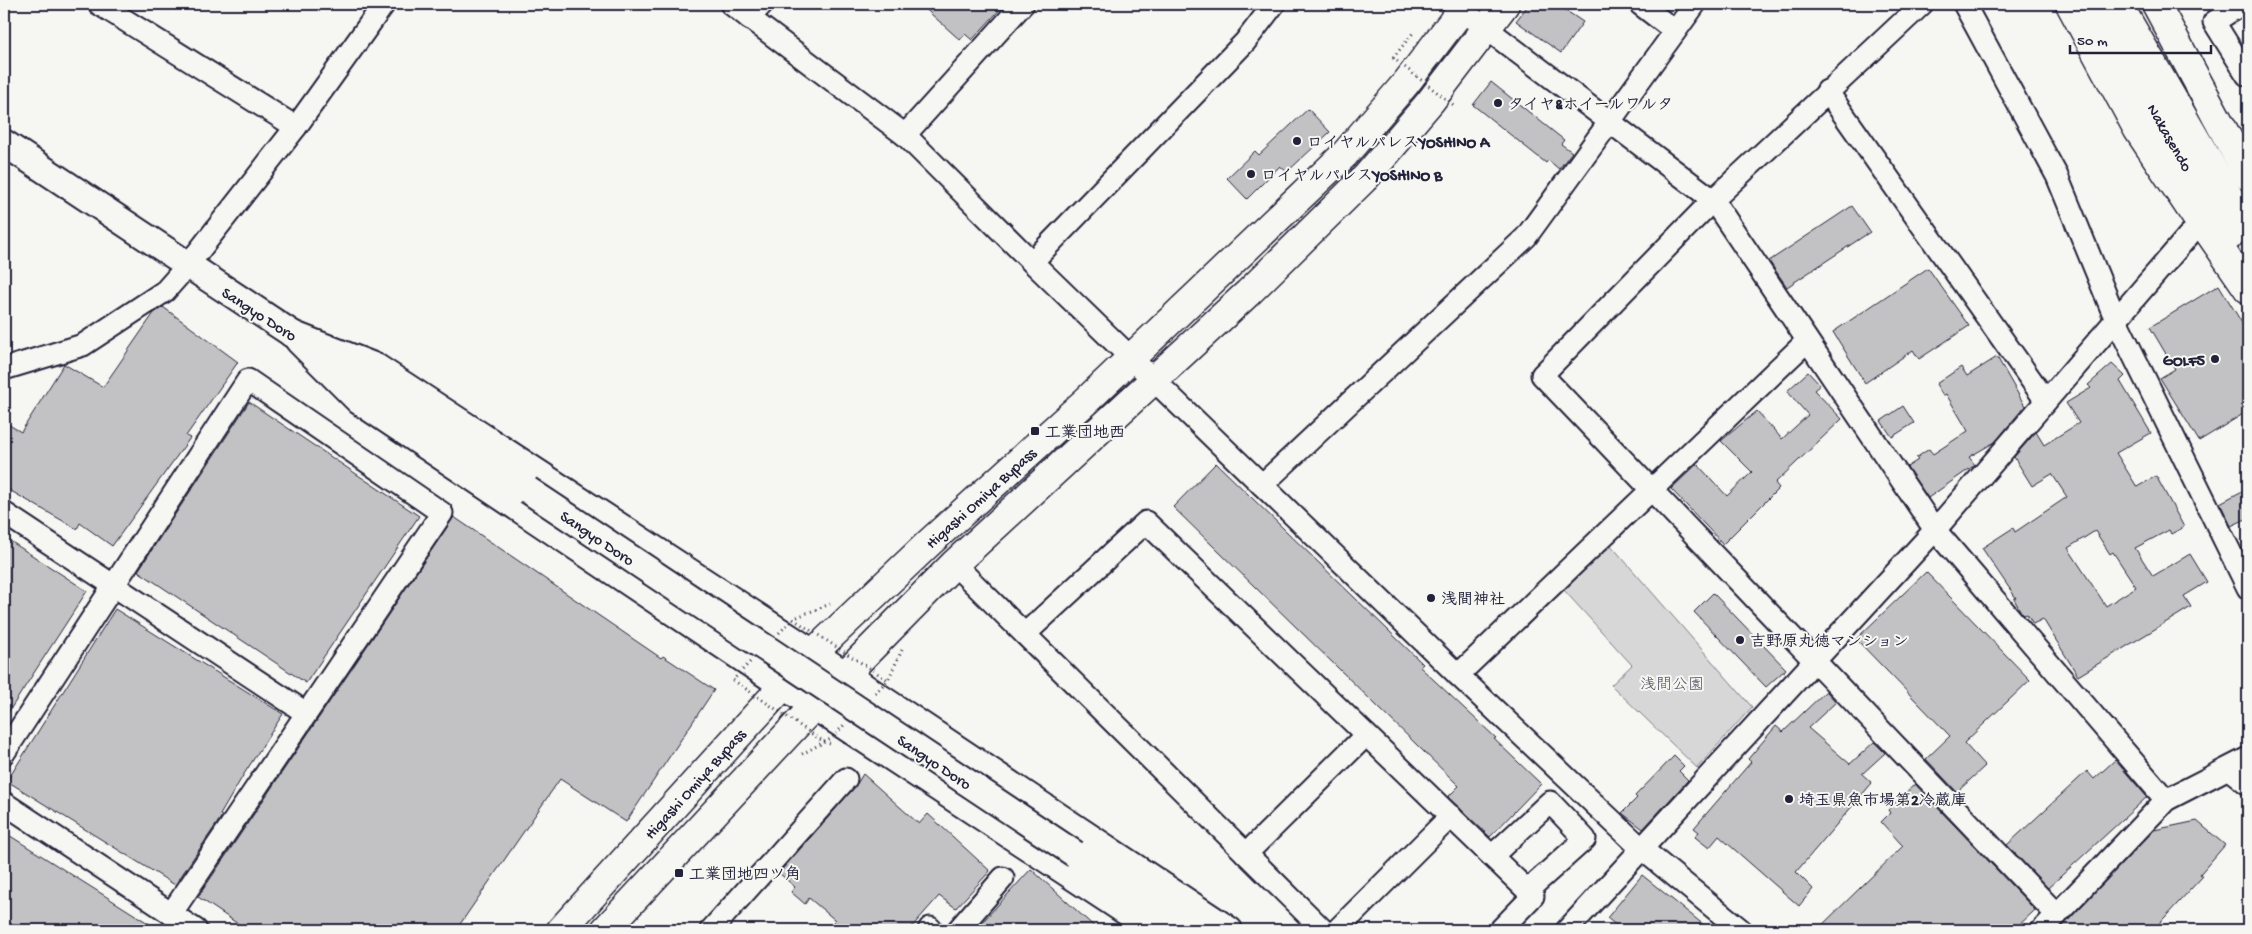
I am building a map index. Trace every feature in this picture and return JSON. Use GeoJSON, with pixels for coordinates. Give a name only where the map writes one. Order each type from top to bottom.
{"type":"FeatureCollection","features":[{"type":"Feature","properties":{"kind":"highway","name":"Higashi Omiya Bypass"},"geometry":{"type":"LineString","coordinates":[[606,930],[814,706],[954,564],[1262,280],[1366,177],[1430,102],[1505,4]]}},
{"type":"Feature","properties":{"kind":"highway"},"geometry":{"type":"LineString","coordinates":[[2070,4],[2138,130],[2200,223],[2208,231],[2248,289]]}},
{"type":"Feature","properties":{"kind":"highway","name":"Nakasendo"},"geometry":{"type":"LineString","coordinates":[[2096,4],[2248,270]]}},
{"type":"Feature","properties":{"kind":"highway"},"geometry":{"type":"LineString","coordinates":[[2118,4],[2248,230]]}},
{"type":"Feature","properties":{"kind":"highway"},"geometry":{"type":"LineString","coordinates":[[2156,4],[2248,176]]}},
{"type":"Feature","properties":{"kind":"highway","name":"Higashi Omiya Bypass"},"geometry":{"type":"LineString","coordinates":[[561,930],[813,653],[930,542],[1086,401],[1344,155],[1400,90],[1460,6]]}},
{"type":"Feature","properties":{"kind":"main road","name":"Sangyo Doro"},"geometry":{"type":"LineString","coordinates":[[4,143],[1192,930]]}},
{"type":"Feature","properties":{"kind":"main road"},"geometry":{"type":"LineString","coordinates":[[292,334],[376,367],[813,653],[1230,930]]}},
{"type":"Feature","properties":{"kind":"main road"},"geometry":{"type":"LineString","coordinates":[[292,334],[359,401],[782,686],[1154,930]]}},
{"type":"Feature","properties":{"kind":"street"},"geometry":{"type":"LineString","coordinates":[[99,4],[296,127]]}},
{"type":"Feature","properties":{"kind":"street"},"geometry":{"type":"LineString","coordinates":[[4,369],[83,345],[165,291],[188,266],[296,127],[384,4]]}},
{"type":"Feature","properties":{"kind":"street"},"geometry":{"type":"LineString","coordinates":[[731,4],[756,11],[904,135],[1154,381],[1458,675],[1642,849],[1741,930]]}},
{"type":"Feature","properties":{"kind":"street"},"geometry":{"type":"LineString","coordinates":[[904,135],[1023,4]]}},
{"type":"Feature","properties":{"kind":"street"},"geometry":{"type":"LineString","coordinates":[[1032,262],[1245,42],[1274,4]]}},
{"type":"Feature","properties":{"kind":"street"},"geometry":{"type":"LineString","coordinates":[[1640,4],[1675,31]]}},
{"type":"Feature","properties":{"kind":"street"},"geometry":{"type":"LineString","coordinates":[[1262,485],[1526,237],[1695,4]]}},
{"type":"Feature","properties":{"kind":"street"},"geometry":{"type":"LineString","coordinates":[[1922,4],[1827,91],[1713,200],[1542,375],[2057,915]]}},
{"type":"Feature","properties":{"kind":"street"},"geometry":{"type":"LineString","coordinates":[[1964,4],[2057,176],[2116,320],[2248,588]]}},
{"type":"Feature","properties":{"kind":"street"},"geometry":{"type":"LineString","coordinates":[[2242,4],[2214,22],[2247,75]]}},
{"type":"Feature","properties":{"kind":"street"},"geometry":{"type":"LineString","coordinates":[[1460,6],[1487,29],[1713,200],[1935,530],[2166,800]]}},
{"type":"Feature","properties":{"kind":"street"},"geometry":{"type":"LineString","coordinates":[[1827,91],[2046,401]]}},
{"type":"Feature","properties":{"kind":"street"},"geometry":{"type":"LineString","coordinates":[[1567,930],[1935,530],[2189,235]]}},
{"type":"Feature","properties":{"kind":"street"},"geometry":{"type":"LineString","coordinates":[[1458,675],[1807,341]]}},
{"type":"Feature","properties":{"kind":"street"},"geometry":{"type":"LineString","coordinates":[[4,753],[248,380],[442,513],[171,914]]}},
{"type":"Feature","properties":{"kind":"street"},"geometry":{"type":"LineString","coordinates":[[4,513],[306,713]]}},
{"type":"Feature","properties":{"kind":"street"},"geometry":{"type":"LineString","coordinates":[[1025,634],[1146,522],[1528,890],[1533,896],[1500,930]]}},
{"type":"Feature","properties":{"kind":"street"},"geometry":{"type":"LineString","coordinates":[[954,564],[1323,930]]}},
{"type":"Feature","properties":{"kind":"street"},"geometry":{"type":"LineString","coordinates":[[1246,854],[1366,735]]}},
{"type":"Feature","properties":{"kind":"street"},"geometry":{"type":"LineString","coordinates":[[2042,930],[2166,800],[2248,758]]}},
{"type":"Feature","properties":{"kind":"street"},"geometry":{"type":"LineString","coordinates":[[2229,769],[2248,784]]}},
{"type":"Feature","properties":{"kind":"street"},"geometry":{"type":"LineString","coordinates":[[711,930],[846,779]]}},
{"type":"Feature","properties":{"kind":"street"},"geometry":{"type":"LineString","coordinates":[[1492,856],[1550,802],[1585,839],[1528,890]]}},
{"type":"Feature","properties":{"kind":"street"},"geometry":{"type":"LineString","coordinates":[[4,803],[196,930]]}},
{"type":"Feature","properties":{"kind":"street"},"geometry":{"type":"LineString","coordinates":[[1337,930],[1451,816]]}},
{"type":"Feature","properties":{"kind":"street"},"geometry":{"type":"LineString","coordinates":[[958,930],[1003,878]]}},
{"type":"Feature","properties":{"kind":"path"},"geometry":{"type":"LineString","coordinates":[[1413,33],[1393,58],[1456,107]]}},
{"type":"Feature","properties":{"kind":"path"},"geometry":{"type":"LineString","coordinates":[[833,602],[793,619],[888,680],[905,645]]}},
{"type":"Feature","properties":{"kind":"path"},"geometry":{"type":"LineString","coordinates":[[733,680],[824,742],[833,745]]}},
{"type":"Feature","properties":{"kind":"path"},"geometry":{"type":"LineString","coordinates":[[799,756],[824,742]]}},
{"type":"Feature","properties":{"kind":"green space","name":"浅間公園"},"geometry":{"type":"Polygon","coordinates":[[[1609,543],[1752,707],[1697,768],[1611,685],[1632,665],[1562,588],[1609,543]]]}},
{"type":"Feature","properties":{"kind":"building"},"geometry":{"type":"Polygon","coordinates":[[[920,4],[1005,4],[972,40],[965,34],[960,40],[920,4]]]}},
{"type":"Feature","properties":{"kind":"building"},"geometry":{"type":"Polygon","coordinates":[[[1529,4],[1556,4],[1583,22],[1561,53],[1516,21],[1529,4]]]}},
{"type":"Feature","properties":{"kind":"building"},"geometry":{"type":"Polygon","coordinates":[[[1491,82],[1564,140],[1561,144],[1572,152],[1559,169],[1548,160],[1546,163],[1473,105],[1491,82]]]}},
{"type":"Feature","properties":{"kind":"building"},"geometry":{"type":"Polygon","coordinates":[[[1308,109],[1330,132],[1287,172],[1280,166],[1247,199],[1227,178],[1255,151],[1259,155],[1308,109]]]}},
{"type":"Feature","properties":{"kind":"building"},"geometry":{"type":"Polygon","coordinates":[[[1852,206],[1870,232],[1787,287],[1769,261],[1852,206]]]}},
{"type":"Feature","properties":{"kind":"building"},"geometry":{"type":"Polygon","coordinates":[[[1928,268],[1969,326],[1919,359],[1913,350],[1865,383],[1833,332],[1928,268]]]}},
{"type":"Feature","properties":{"kind":"building"},"geometry":{"type":"Polygon","coordinates":[[[2219,285],[2248,333],[2248,411],[2199,441],[2160,378],[2175,369],[2150,327],[2219,285]]]}},
{"type":"Feature","properties":{"kind":"building"},"geometry":{"type":"Polygon","coordinates":[[[163,307],[238,362],[186,436],[190,438],[112,546],[80,523],[77,529],[4,487],[4,422],[21,432],[64,364],[103,387],[154,313],[163,307]]]}},
{"type":"Feature","properties":{"kind":"building"},"geometry":{"type":"Polygon","coordinates":[[[1997,357],[2025,406],[1995,442],[1969,457],[1975,465],[1928,498],[1907,467],[1918,460],[1916,458],[1929,449],[1933,454],[1968,431],[1946,394],[1943,396],[1936,384],[1961,367],[1967,376],[1997,357]]]}},
{"type":"Feature","properties":{"kind":"building"},"geometry":{"type":"Polygon","coordinates":[[[2112,364],[2125,376],[2120,381],[2151,433],[2116,453],[2137,487],[2156,476],[2184,527],[2171,534],[2169,530],[2135,548],[2153,576],[2190,554],[2207,582],[2184,596],[2191,607],[2078,676],[2043,619],[2033,624],[2027,614],[2024,615],[2021,612],[2014,599],[2016,598],[1982,548],[2013,528],[2015,532],[2067,497],[2052,474],[2032,486],[2014,457],[2036,432],[2044,445],[2079,423],[2066,403],[2091,388],[2088,385],[2112,364]],[[2095,531],[2068,548],[2106,606],[2136,587],[2113,552],[2110,554],[2095,531]]]}},
{"type":"Feature","properties":{"kind":"building"},"geometry":{"type":"Polygon","coordinates":[[[1808,372],[1820,385],[1814,390],[1842,419],[1775,483],[1779,488],[1723,544],[1671,489],[1697,464],[1727,496],[1752,472],[1721,441],[1757,411],[1782,439],[1808,415],[1787,391],[1808,372]]]}},
{"type":"Feature","properties":{"kind":"building"},"geometry":{"type":"Polygon","coordinates":[[[249,402],[419,516],[306,683],[138,571],[249,402]]]}},
{"type":"Feature","properties":{"kind":"building"},"geometry":{"type":"Polygon","coordinates":[[[1903,406],[1914,423],[1892,437],[1881,421],[1903,406]]]}},
{"type":"Feature","properties":{"kind":"building"},"geometry":{"type":"Polygon","coordinates":[[[1216,463],[1423,664],[1420,667],[1496,738],[1494,739],[1541,784],[1490,837],[1448,797],[1459,786],[1173,507],[1216,463]]]}},
{"type":"Feature","properties":{"kind":"building"},"geometry":{"type":"Polygon","coordinates":[[[2248,488],[2248,518],[2231,526],[2220,503],[2248,488]]]}},
{"type":"Feature","properties":{"kind":"building"},"geometry":{"type":"Polygon","coordinates":[[[454,517],[661,658],[663,656],[714,690],[626,822],[560,779],[456,930],[247,930],[198,897],[454,517]]]}},
{"type":"Feature","properties":{"kind":"building"},"geometry":{"type":"Polygon","coordinates":[[[4,537],[87,591],[4,719],[4,537]]]}},
{"type":"Feature","properties":{"kind":"building"},"geometry":{"type":"Polygon","coordinates":[[[1926,572],[2030,680],[1964,743],[1985,766],[1957,792],[1926,759],[1950,736],[1856,639],[1926,572]]]}},
{"type":"Feature","properties":{"kind":"building","name":"吉野原丸徳マンション"},"geometry":{"type":"Polygon","coordinates":[[[1713,593],[1786,669],[1766,687],[1694,612],[1713,593]]]}},
{"type":"Feature","properties":{"kind":"building"},"geometry":{"type":"Polygon","coordinates":[[[115,609],[283,714],[244,774],[220,815],[222,816],[175,885],[7,781],[115,609]]]}},
{"type":"Feature","properties":{"kind":"building","name":"埼玉県魚市場第2冷蔵庫"},"geometry":{"type":"Polygon","coordinates":[[[1826,691],[1836,702],[1808,728],[1850,764],[1874,742],[1885,753],[1862,774],[1872,783],[1796,872],[1813,889],[1799,906],[1719,836],[1709,848],[1695,837],[1699,832],[1694,828],[1751,762],[1748,759],[1776,726],[1783,732],[1826,691]]]}},
{"type":"Feature","properties":{"kind":"building"},"geometry":{"type":"Polygon","coordinates":[[[1674,756],[1684,766],[1679,771],[1688,780],[1643,829],[1622,813],[1637,798],[1635,796],[1674,756]]]}},
{"type":"Feature","properties":{"kind":"building"},"geometry":{"type":"Polygon","coordinates":[[[2115,760],[2147,797],[2048,888],[2007,845],[2087,771],[2094,779],[2115,760]]]}},
{"type":"Feature","properties":{"kind":"building"},"geometry":{"type":"Polygon","coordinates":[[[863,774],[919,824],[928,814],[990,871],[956,908],[939,896],[909,930],[826,930],[835,920],[809,898],[805,904],[791,892],[795,887],[779,873],[855,787],[863,774]]]}},
{"type":"Feature","properties":{"kind":"building"},"geometry":{"type":"Polygon","coordinates":[[[1915,784],[2035,910],[2014,930],[1817,930],[1903,846],[1881,822],[1890,813],[1888,810],[1915,784]]]}},
{"type":"Feature","properties":{"kind":"building"},"geometry":{"type":"Polygon","coordinates":[[[2197,821],[2225,845],[2200,874],[2203,876],[2153,930],[2059,930],[2154,830],[2197,821]]]}},
{"type":"Feature","properties":{"kind":"building"},"geometry":{"type":"Polygon","coordinates":[[[4,832],[159,930],[4,930],[4,832]]]}},
{"type":"Feature","properties":{"kind":"building"},"geometry":{"type":"Polygon","coordinates":[[[1031,869],[1098,930],[975,930],[1031,869]]]}},
{"type":"Feature","properties":{"kind":"building"},"geometry":{"type":"Polygon","coordinates":[[[1642,875],[1710,930],[1622,930],[1607,918],[1642,875]]]}},
{"type":"Feature","properties":{"kind":"place","name":"タイヤ&ホイールワルタ"},"geometry":{"type":"Point","coordinates":[1498,103]}},
{"type":"Feature","properties":{"kind":"place","name":"ロイヤルパレスYOSHINO A"},"geometry":{"type":"Point","coordinates":[1297,141]}},
{"type":"Feature","properties":{"kind":"place","name":"ロイヤルパレスYOSHINO B"},"geometry":{"type":"Point","coordinates":[1251,174]}},
{"type":"Feature","properties":{"kind":"place","name":"GOLF5"},"geometry":{"type":"Point","coordinates":[2215,359]}},
{"type":"Feature","properties":{"kind":"place","name":"工業団地西"},"geometry":{"type":"Point","coordinates":[1035,431]}},
{"type":"Feature","properties":{"kind":"place","name":"浅間神社"},"geometry":{"type":"Point","coordinates":[1431,598]}},
{"type":"Feature","properties":{"kind":"place","name":"吉野原丸徳マンション"},"geometry":{"type":"Point","coordinates":[1740,640]}},
{"type":"Feature","properties":{"kind":"place","name":"埼玉県魚市場第2冷蔵庫"},"geometry":{"type":"Point","coordinates":[1789,799]}},
{"type":"Feature","properties":{"kind":"place","name":"工業団地四ツ角"},"geometry":{"type":"Point","coordinates":[679,873]}}]}
